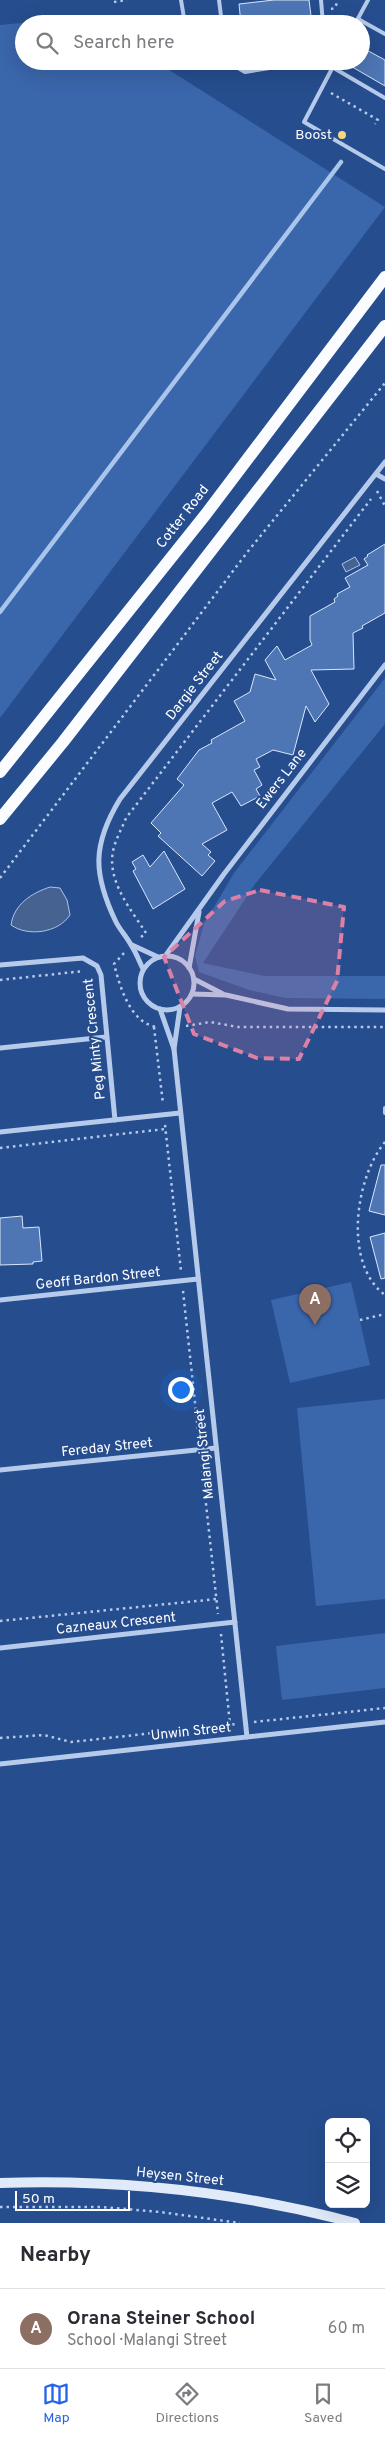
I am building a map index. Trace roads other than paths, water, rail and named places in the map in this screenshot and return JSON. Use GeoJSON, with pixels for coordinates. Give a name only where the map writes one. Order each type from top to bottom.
{"type":"FeatureCollection","features":[{"type":"Feature","properties":{"kind":"main road","name":"Cotter Road"},"geometry":{"type":"LineString","coordinates":[[0,772],[206,514],[385,277]]}},
{"type":"Feature","properties":{"kind":"main road"},"geometry":{"type":"LineString","coordinates":[[0,819],[63,742],[385,326]]}},
{"type":"Feature","properties":{"kind":"main road","name":"Heysen Street"},"geometry":{"type":"LineString","coordinates":[[0,2183],[145,2185],[204,2191],[294,2207],[354,2223]]}},
{"type":"Feature","properties":{"kind":"street","name":"Dargie Street"},"geometry":{"type":"LineString","coordinates":[[143,969],[131,945],[116,924],[101,883],[98,852],[106,821],[126,791],[385,462]]}},
{"type":"Feature","properties":{"kind":"street"},"geometry":{"type":"LineString","coordinates":[[376,474],[385,479]]}},
{"type":"Feature","properties":{"kind":"street","name":"Ewers Lane"},"geometry":{"type":"LineString","coordinates":[[166,956],[224,874],[385,665]]}},
{"type":"Feature","properties":{"kind":"street","name":"Ewers Lane"},"geometry":{"type":"LineString","coordinates":[[190,968],[200,910]]}},
{"type":"Feature","properties":{"kind":"street"},"geometry":{"type":"LineString","coordinates":[[131,945],[158,957],[175,957],[190,968],[194,980],[192,994],[180,1006],[174,1009],[160,1009],[152,1006],[141,993],[140,977],[143,969],[158,957]]}},
{"type":"Feature","properties":{"kind":"street","name":"Peg Minty Crescent"},"geometry":{"type":"LineString","coordinates":[[0,965],[83,958],[97,966],[101,975],[115,1120]]}},
{"type":"Feature","properties":{"kind":"street"},"geometry":{"type":"LineString","coordinates":[[194,980],[226,995]]}},
{"type":"Feature","properties":{"kind":"street"},"geometry":{"type":"LineString","coordinates":[[192,994],[226,995],[288,1009],[385,1010]]}},
{"type":"Feature","properties":{"kind":"street","name":"Malangi Street"},"geometry":{"type":"LineString","coordinates":[[180,1006],[174,1049],[247,1737]]}},
{"type":"Feature","properties":{"kind":"street","name":"Malangi Street"},"geometry":{"type":"LineString","coordinates":[[160,1009],[174,1049]]}},
{"type":"Feature","properties":{"kind":"street"},"geometry":{"type":"LineString","coordinates":[[0,1048],[106,1037]]}},
{"type":"Feature","properties":{"kind":"street"},"geometry":{"type":"LineString","coordinates":[[0,1132],[180,1112]]}},
{"type":"Feature","properties":{"kind":"street","name":"Geoff Bardon Street"},"geometry":{"type":"LineString","coordinates":[[0,1300],[198,1279]]}},
{"type":"Feature","properties":{"kind":"street","name":"Fereday Street"},"geometry":{"type":"LineString","coordinates":[[0,1470],[216,1448]]}},
{"type":"Feature","properties":{"kind":"street","name":"Cazneaux Crescent"},"geometry":{"type":"LineString","coordinates":[[0,1648],[235,1622]]}},
{"type":"Feature","properties":{"kind":"street","name":"Unwin Street"},"geometry":{"type":"LineString","coordinates":[[0,1764],[385,1722]]}},
{"type":"Feature","properties":{"kind":"lane"},"geometry":{"type":"LineString","coordinates":[[181,0],[184,15]]}},
{"type":"Feature","properties":{"kind":"lane"},"geometry":{"type":"LineString","coordinates":[[219,0],[221,15]]}},
{"type":"Feature","properties":{"kind":"lane"},"geometry":{"type":"LineString","coordinates":[[321,0],[322,15]]}},
{"type":"Feature","properties":{"kind":"lane"},"geometry":{"type":"LineString","coordinates":[[360,15],[368,0]]}},
{"type":"Feature","properties":{"kind":"lane"},"geometry":{"type":"LineString","coordinates":[[370,26],[385,34]]}},
{"type":"Feature","properties":{"kind":"lane"},"geometry":{"type":"LineString","coordinates":[[242,70],[245,72],[258,70]]}},
{"type":"Feature","properties":{"kind":"lane"},"geometry":{"type":"LineString","coordinates":[[330,70],[304,122],[385,169]]}},
{"type":"Feature","properties":{"kind":"lane"},"geometry":{"type":"LineString","coordinates":[[337,70],[385,98]]}},
{"type":"Feature","properties":{"kind":"lane"},"geometry":{"type":"LineString","coordinates":[[385,1108],[385,1114]]}},
{"type":"Feature","properties":{"kind":"waterway"},"geometry":{"type":"LineString","coordinates":[[0,612],[341,162]]}},
{"type":"Feature","properties":{"kind":"place","name":"Boost"},"geometry":{"type":"Point","coordinates":[342,135]}},
{"type":"Feature","properties":{"kind":"place","name":"Orana Steiner School"},"geometry":{"type":"Point","coordinates":[315,1325]}}]}
